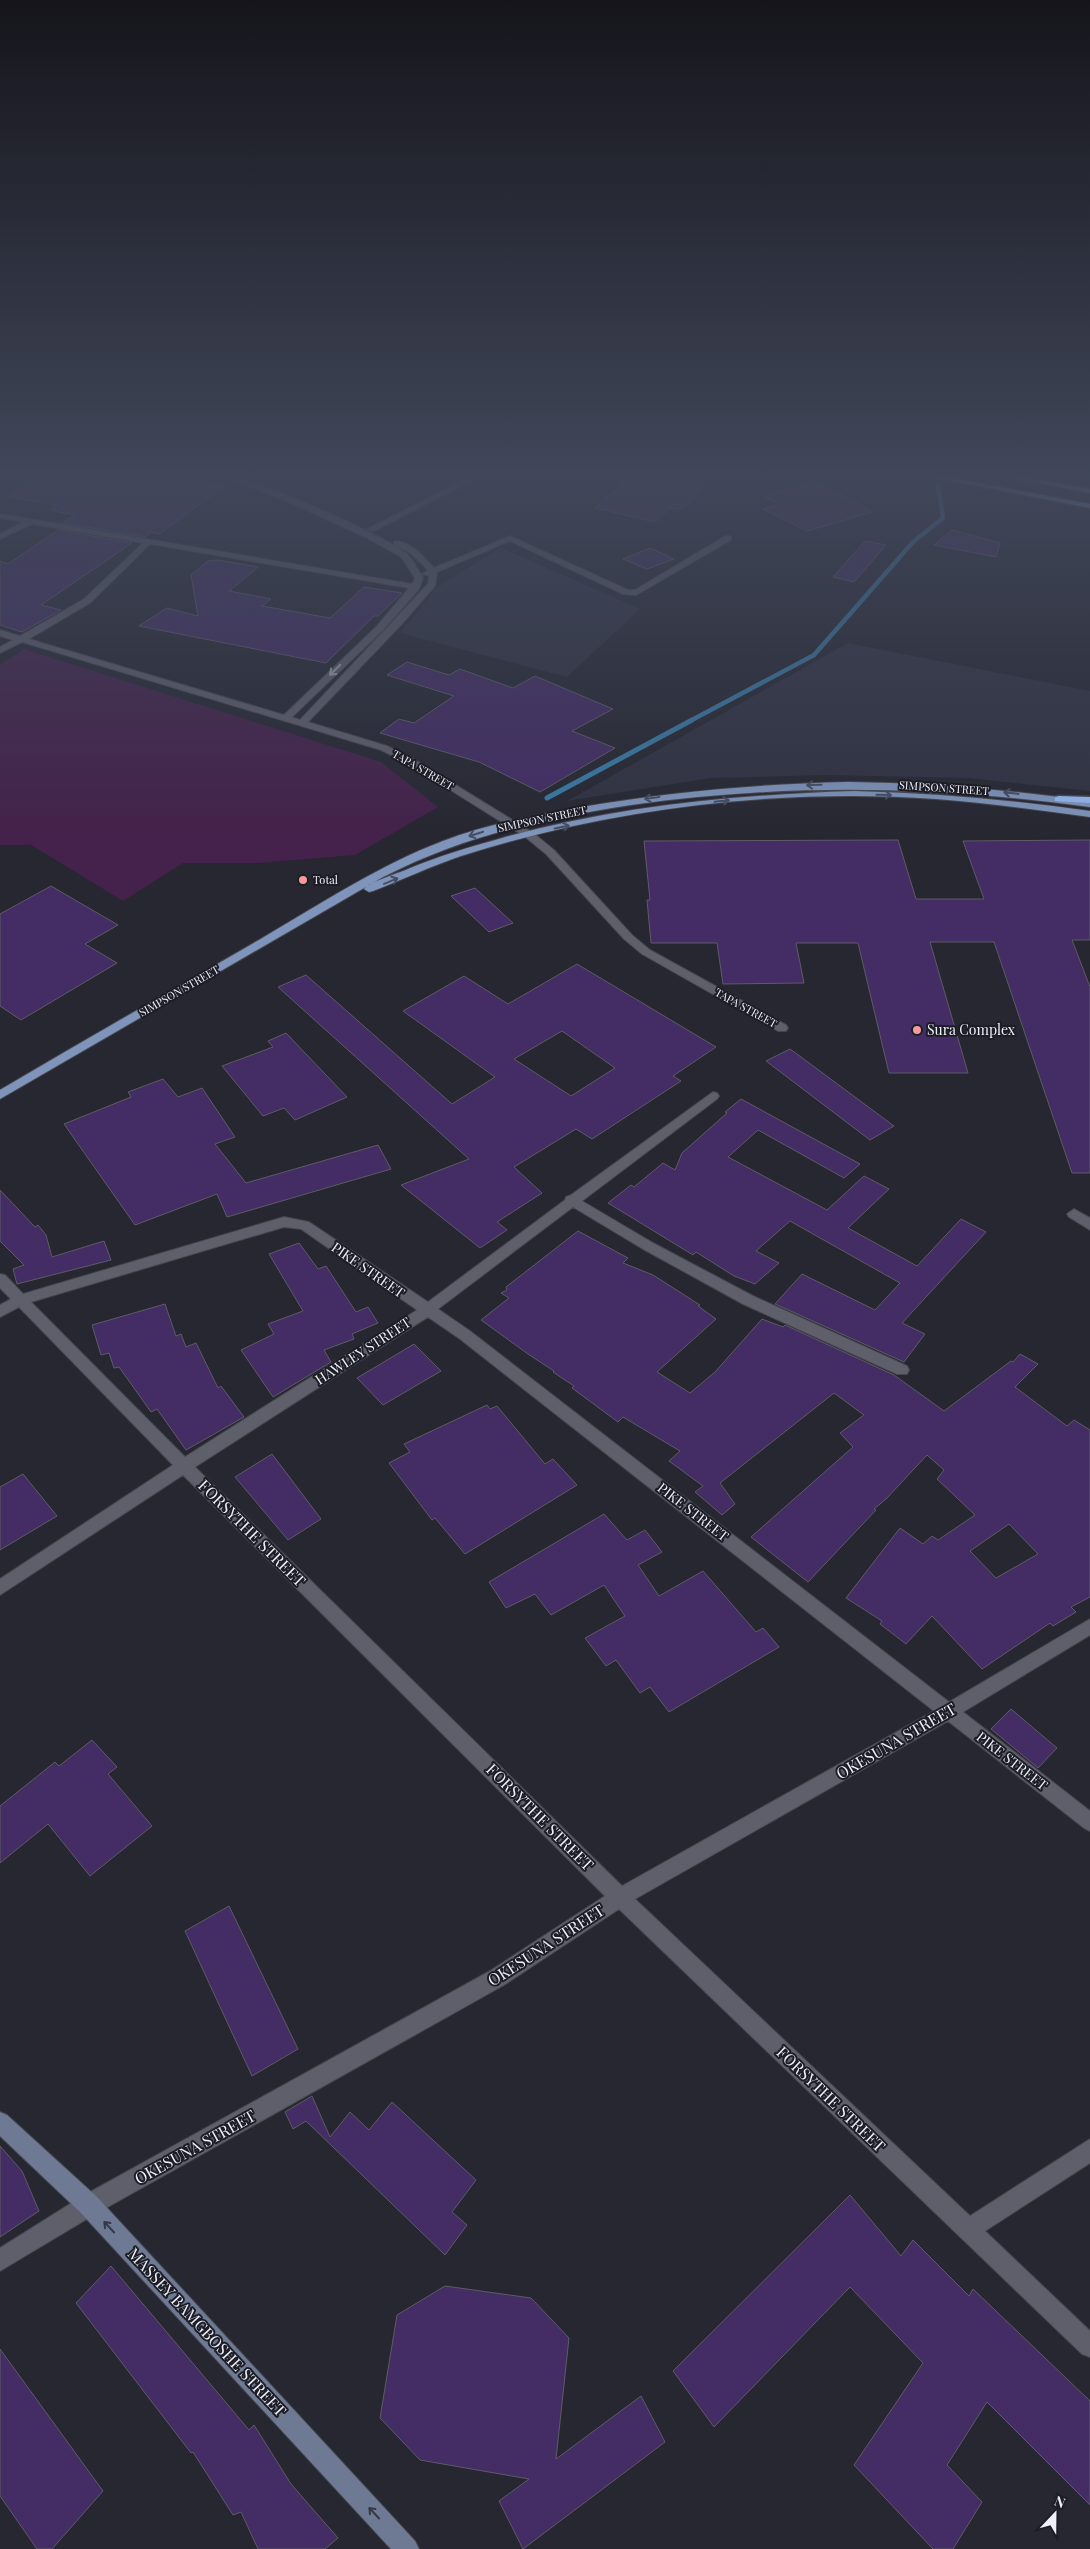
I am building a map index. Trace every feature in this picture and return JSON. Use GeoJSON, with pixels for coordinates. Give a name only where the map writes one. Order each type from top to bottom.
{"type":"FeatureCollection","features":[{"type":"Feature","properties":{"kind":"highway"},"geometry":{"type":"LineString","coordinates":[[1059,799],[1090,802]]}},
{"type":"Feature","properties":{"kind":"main road","name":"SIMPSON STREET"},"geometry":{"type":"LineString","coordinates":[[0,1095],[350,890],[446,844],[510,823],[648,799],[735,788],[795,785],[904,784],[995,791],[1059,799]]}},
{"type":"Feature","properties":{"kind":"main road"},"geometry":{"type":"LineString","coordinates":[[328,904],[459,853],[528,834],[585,822],[684,806],[760,797],[818,795],[921,796],[1090,814]]}},
{"type":"Feature","properties":{"kind":"main road","name":"MASSEY BAMGBOSHE STREET"},"geometry":{"type":"LineString","coordinates":[[0,2122],[89,2205],[407,2549]]}},
{"type":"Feature","properties":{"kind":"street"},"geometry":{"type":"LineString","coordinates":[[0,650],[50,625],[92,596]]}},
{"type":"Feature","properties":{"kind":"street"},"geometry":{"type":"LineString","coordinates":[[286,719],[391,615],[406,596]]}},
{"type":"Feature","properties":{"kind":"street"},"geometry":{"type":"LineString","coordinates":[[302,723],[422,596]]}},
{"type":"Feature","properties":{"kind":"street","name":"TAPA STREET"},"geometry":{"type":"LineString","coordinates":[[0,633],[384,748],[412,762],[528,834],[550,852],[628,937],[646,952],[782,1028]]}},
{"type":"Feature","properties":{"kind":"street","name":"HAWLEY STREET"},"geometry":{"type":"LineString","coordinates":[[0,1588],[184,1466],[426,1311],[571,1200],[713,1096]]}},
{"type":"Feature","properties":{"kind":"street"},"geometry":{"type":"LineString","coordinates":[[571,1200],[648,1246],[748,1300],[902,1370]]}},
{"type":"Feature","properties":{"kind":"street"},"geometry":{"type":"LineString","coordinates":[[1074,1214],[1090,1225]]}},
{"type":"Feature","properties":{"kind":"street","name":"PIKE STREET"},"geometry":{"type":"LineString","coordinates":[[20,1300],[284,1222],[304,1225],[426,1311],[465,1335],[950,1711],[1090,1822]]}},
{"type":"Feature","properties":{"kind":"street","name":"FORSYTHE STREET"},"geometry":{"type":"LineString","coordinates":[[0,1278],[184,1466],[620,1897],[1090,2346]]}},
{"type":"Feature","properties":{"kind":"street"},"geometry":{"type":"LineString","coordinates":[[0,1312],[20,1300]]}},
{"type":"Feature","properties":{"kind":"street","name":"OKESUNA STREET"},"geometry":{"type":"LineString","coordinates":[[0,2260],[89,2205],[497,1978],[620,1897],[950,1711],[1090,1626]]}},
{"type":"Feature","properties":{"kind":"street"},"geometry":{"type":"LineString","coordinates":[[968,2230],[1078,2159],[1090,2149]]}},
{"type":"Feature","properties":{"kind":"shaded area"},"geometry":{"type":"Polygon","coordinates":[[[430,596],[611,596],[640,609],[567,677],[400,633],[430,596]]]}},
{"type":"Feature","properties":{"kind":"shaded area"},"geometry":{"type":"Polygon","coordinates":[[[848,643],[1090,691],[1090,791],[967,778],[827,775],[711,778],[567,801],[848,643]]]}},
{"type":"Feature","properties":{"kind":"shaded area"},"geometry":{"type":"Polygon","coordinates":[[[24,649],[381,762],[438,807],[355,855],[259,863],[183,863],[123,901],[31,845],[0,845],[0,665],[24,649]]]}},
{"type":"Feature","properties":{"kind":"building"},"geometry":{"type":"Polygon","coordinates":[[[0,596],[54,596],[41,605],[61,610],[22,632],[0,625],[0,596]]]}},
{"type":"Feature","properties":{"kind":"building"},"geometry":{"type":"Polygon","coordinates":[[[195,596],[255,596],[271,599],[262,606],[330,618],[354,596],[399,596],[378,616],[374,616],[326,663],[139,626],[167,608],[198,616],[195,596]]]}},
{"type":"Feature","properties":{"kind":"building"},"geometry":{"type":"Polygon","coordinates":[[[407,662],[449,675],[460,669],[513,688],[535,676],[613,709],[572,731],[615,748],[540,792],[479,762],[380,733],[399,719],[414,723],[454,696],[387,675],[407,662]]]}},
{"type":"Feature","properties":{"kind":"building","name":"Sura Complex"},"geometry":{"type":"Polygon","coordinates":[[[898,840],[916,899],[984,899],[963,841],[1090,840],[1090,940],[1072,940],[1090,987],[1090,1173],[1072,1173],[994,942],[930,942],[968,1073],[889,1073],[858,943],[796,943],[804,983],[723,984],[717,943],[651,943],[647,900],[650,900],[644,841],[898,840]]]}},
{"type":"Feature","properties":{"kind":"building"},"geometry":{"type":"Polygon","coordinates":[[[51,886],[118,925],[85,944],[117,963],[21,1020],[0,1006],[0,914],[51,886]]]}},
{"type":"Feature","properties":{"kind":"building"},"geometry":{"type":"Polygon","coordinates":[[[475,888],[513,923],[489,932],[451,896],[475,888]]]}},
{"type":"Feature","properties":{"kind":"building"},"geometry":{"type":"Polygon","coordinates":[[[577,964],[716,1047],[673,1076],[681,1081],[592,1139],[576,1129],[514,1167],[542,1193],[497,1222],[507,1230],[480,1248],[401,1185],[469,1159],[278,987],[306,975],[452,1104],[495,1077],[403,1011],[464,976],[508,1004],[577,964]],[[562,1031],[514,1059],[571,1096],[615,1068],[562,1031]]]}},
{"type":"Feature","properties":{"kind":"building"},"geometry":{"type":"Polygon","coordinates":[[[286,1033],[347,1097],[295,1120],[284,1108],[263,1116],[222,1066],[273,1047],[268,1041],[286,1033]]]}},
{"type":"Feature","properties":{"kind":"building"},"geometry":{"type":"Polygon","coordinates":[[[790,1049],[894,1126],[870,1140],[766,1061],[790,1049]]]}},
{"type":"Feature","properties":{"kind":"building"},"geometry":{"type":"Polygon","coordinates":[[[163,1079],[178,1097],[202,1088],[235,1137],[215,1144],[246,1183],[378,1145],[391,1169],[227,1217],[217,1194],[135,1225],[64,1124],[131,1097],[128,1092],[163,1079]]]}},
{"type":"Feature","properties":{"kind":"building"},"geometry":{"type":"Polygon","coordinates":[[[741,1099],[860,1164],[844,1178],[758,1130],[728,1157],[827,1210],[864,1176],[889,1189],[848,1228],[917,1266],[961,1219],[986,1232],[902,1323],[925,1334],[904,1362],[775,1304],[802,1274],[875,1310],[900,1283],[790,1221],[756,1251],[779,1263],[755,1284],[734,1276],[696,1252],[693,1255],[608,1203],[631,1185],[634,1187],[663,1163],[675,1170],[682,1153],[741,1099]]]}},
{"type":"Feature","properties":{"kind":"building"},"geometry":{"type":"Polygon","coordinates":[[[0,1190],[35,1227],[38,1225],[46,1235],[52,1257],[104,1241],[111,1260],[17,1284],[13,1269],[24,1265],[0,1241],[0,1190]]]}},
{"type":"Feature","properties":{"kind":"building"},"geometry":{"type":"Polygon","coordinates":[[[578,1231],[628,1258],[623,1263],[653,1275],[700,1305],[698,1306],[716,1319],[657,1372],[690,1393],[715,1372],[762,1319],[783,1327],[785,1325],[894,1375],[944,1411],[1011,1361],[1013,1362],[1020,1354],[1038,1364],[1015,1387],[1067,1426],[1074,1420],[1090,1430],[1090,1597],[1071,1607],[1076,1612],[1053,1626],[1050,1623],[982,1669],[932,1616],[906,1644],[880,1624],[882,1621],[846,1598],[900,1528],[923,1544],[932,1536],[938,1540],[975,1515],[937,1479],[944,1470],[927,1455],[886,1499],[874,1509],[876,1510],[808,1582],[751,1537],[853,1447],[840,1433],[864,1415],[834,1393],[720,1483],[735,1504],[722,1515],[695,1492],[703,1486],[669,1461],[680,1451],[623,1417],[618,1422],[572,1388],[574,1386],[554,1371],[481,1320],[509,1298],[501,1293],[507,1290],[506,1287],[578,1231]],[[1009,1524],[970,1551],[996,1578],[1038,1554],[1009,1524]]]}},
{"type":"Feature","properties":{"kind":"building"},"geometry":{"type":"Polygon","coordinates":[[[299,1243],[318,1269],[326,1266],[356,1312],[368,1307],[378,1323],[352,1334],[354,1339],[324,1350],[331,1362],[273,1397],[241,1350],[274,1334],[268,1324],[303,1311],[269,1254],[299,1243]]]}},
{"type":"Feature","properties":{"kind":"building"},"geometry":{"type":"Polygon","coordinates":[[[165,1304],[176,1336],[181,1334],[186,1347],[196,1343],[218,1388],[221,1386],[244,1417],[186,1450],[157,1409],[151,1412],[119,1367],[114,1368],[109,1353],[101,1355],[92,1325],[165,1304]]]}},
{"type":"Feature","properties":{"kind":"building"},"geometry":{"type":"Polygon","coordinates":[[[414,1344],[441,1371],[383,1405],[357,1378],[414,1344]]]}},
{"type":"Feature","properties":{"kind":"building"},"geometry":{"type":"Polygon","coordinates":[[[487,1405],[490,1409],[497,1406],[545,1464],[553,1459],[577,1485],[465,1554],[435,1518],[432,1520],[389,1463],[410,1452],[404,1444],[487,1405]]]}},
{"type":"Feature","properties":{"kind":"building"},"geometry":{"type":"Polygon","coordinates":[[[272,1454],[321,1519],[288,1540],[235,1477],[272,1454]]]}},
{"type":"Feature","properties":{"kind":"building"},"geometry":{"type":"Polygon","coordinates":[[[23,1474],[57,1516],[0,1550],[0,1487],[23,1474]]]}},
{"type":"Feature","properties":{"kind":"building"},"geometry":{"type":"Polygon","coordinates":[[[604,1514],[627,1540],[645,1530],[662,1552],[638,1565],[659,1596],[703,1571],[756,1632],[763,1628],[779,1647],[669,1712],[650,1687],[640,1693],[616,1660],[606,1666],[585,1638],[625,1616],[604,1585],[551,1615],[535,1594],[506,1608],[489,1582],[604,1514]]]}},
{"type":"Feature","properties":{"kind":"building"},"geometry":{"type":"Polygon","coordinates":[[[1011,1709],[1057,1748],[1038,1768],[991,1729],[1011,1709]]]}},
{"type":"Feature","properties":{"kind":"building"},"geometry":{"type":"Polygon","coordinates":[[[92,1740],[117,1767],[108,1774],[152,1826],[90,1876],[48,1824],[0,1863],[0,1806],[55,1762],[59,1766],[92,1740]]]}},
{"type":"Feature","properties":{"kind":"building"},"geometry":{"type":"Polygon","coordinates":[[[229,1906],[298,2049],[252,2076],[185,1931],[229,1906]]]}},
{"type":"Feature","properties":{"kind":"building"},"geometry":{"type":"Polygon","coordinates":[[[312,2096],[330,2137],[350,2112],[369,2130],[392,2102],[476,2180],[452,2212],[467,2225],[445,2255],[306,2121],[293,2129],[285,2112],[312,2096]]]}},
{"type":"Feature","properties":{"kind":"building"},"geometry":{"type":"Polygon","coordinates":[[[0,2146],[22,2171],[39,2211],[0,2237],[0,2146]]]}},
{"type":"Feature","properties":{"kind":"building"},"geometry":{"type":"Polygon","coordinates":[[[850,2195],[901,2256],[913,2240],[969,2296],[973,2289],[1090,2401],[1090,2505],[987,2402],[947,2465],[982,2502],[953,2549],[933,2549],[854,2465],[923,2363],[850,2287],[714,2427],[673,2371],[850,2195]]]}},
{"type":"Feature","properties":{"kind":"building"},"geometry":{"type":"Polygon","coordinates":[[[111,2266],[249,2430],[254,2425],[291,2484],[338,2538],[325,2549],[258,2549],[241,2512],[233,2515],[193,2452],[191,2453],[76,2303],[111,2266]]]}},
{"type":"Feature","properties":{"kind":"building"},"geometry":{"type":"Polygon","coordinates":[[[445,2286],[531,2298],[569,2338],[556,2459],[641,2396],[665,2442],[523,2549],[499,2501],[529,2479],[420,2460],[380,2418],[397,2315],[445,2286]]]}},
{"type":"Feature","properties":{"kind":"building"},"geometry":{"type":"Polygon","coordinates":[[[0,2349],[103,2491],[52,2549],[37,2549],[0,2496],[0,2349]]]}},
{"type":"Feature","properties":{"kind":"waterway"},"geometry":{"type":"LineString","coordinates":[[690,721],[814,655],[866,596]]}},
{"type":"Feature","properties":{"kind":"waterway"},"geometry":{"type":"LineString","coordinates":[[547,798],[692,720]]}},
{"type":"Feature","properties":{"kind":"place","name":"Total"},"geometry":{"type":"Point","coordinates":[303,880]}},
{"type":"Feature","properties":{"kind":"place","name":"Sura Complex"},"geometry":{"type":"Point","coordinates":[917,1030]}}]}
